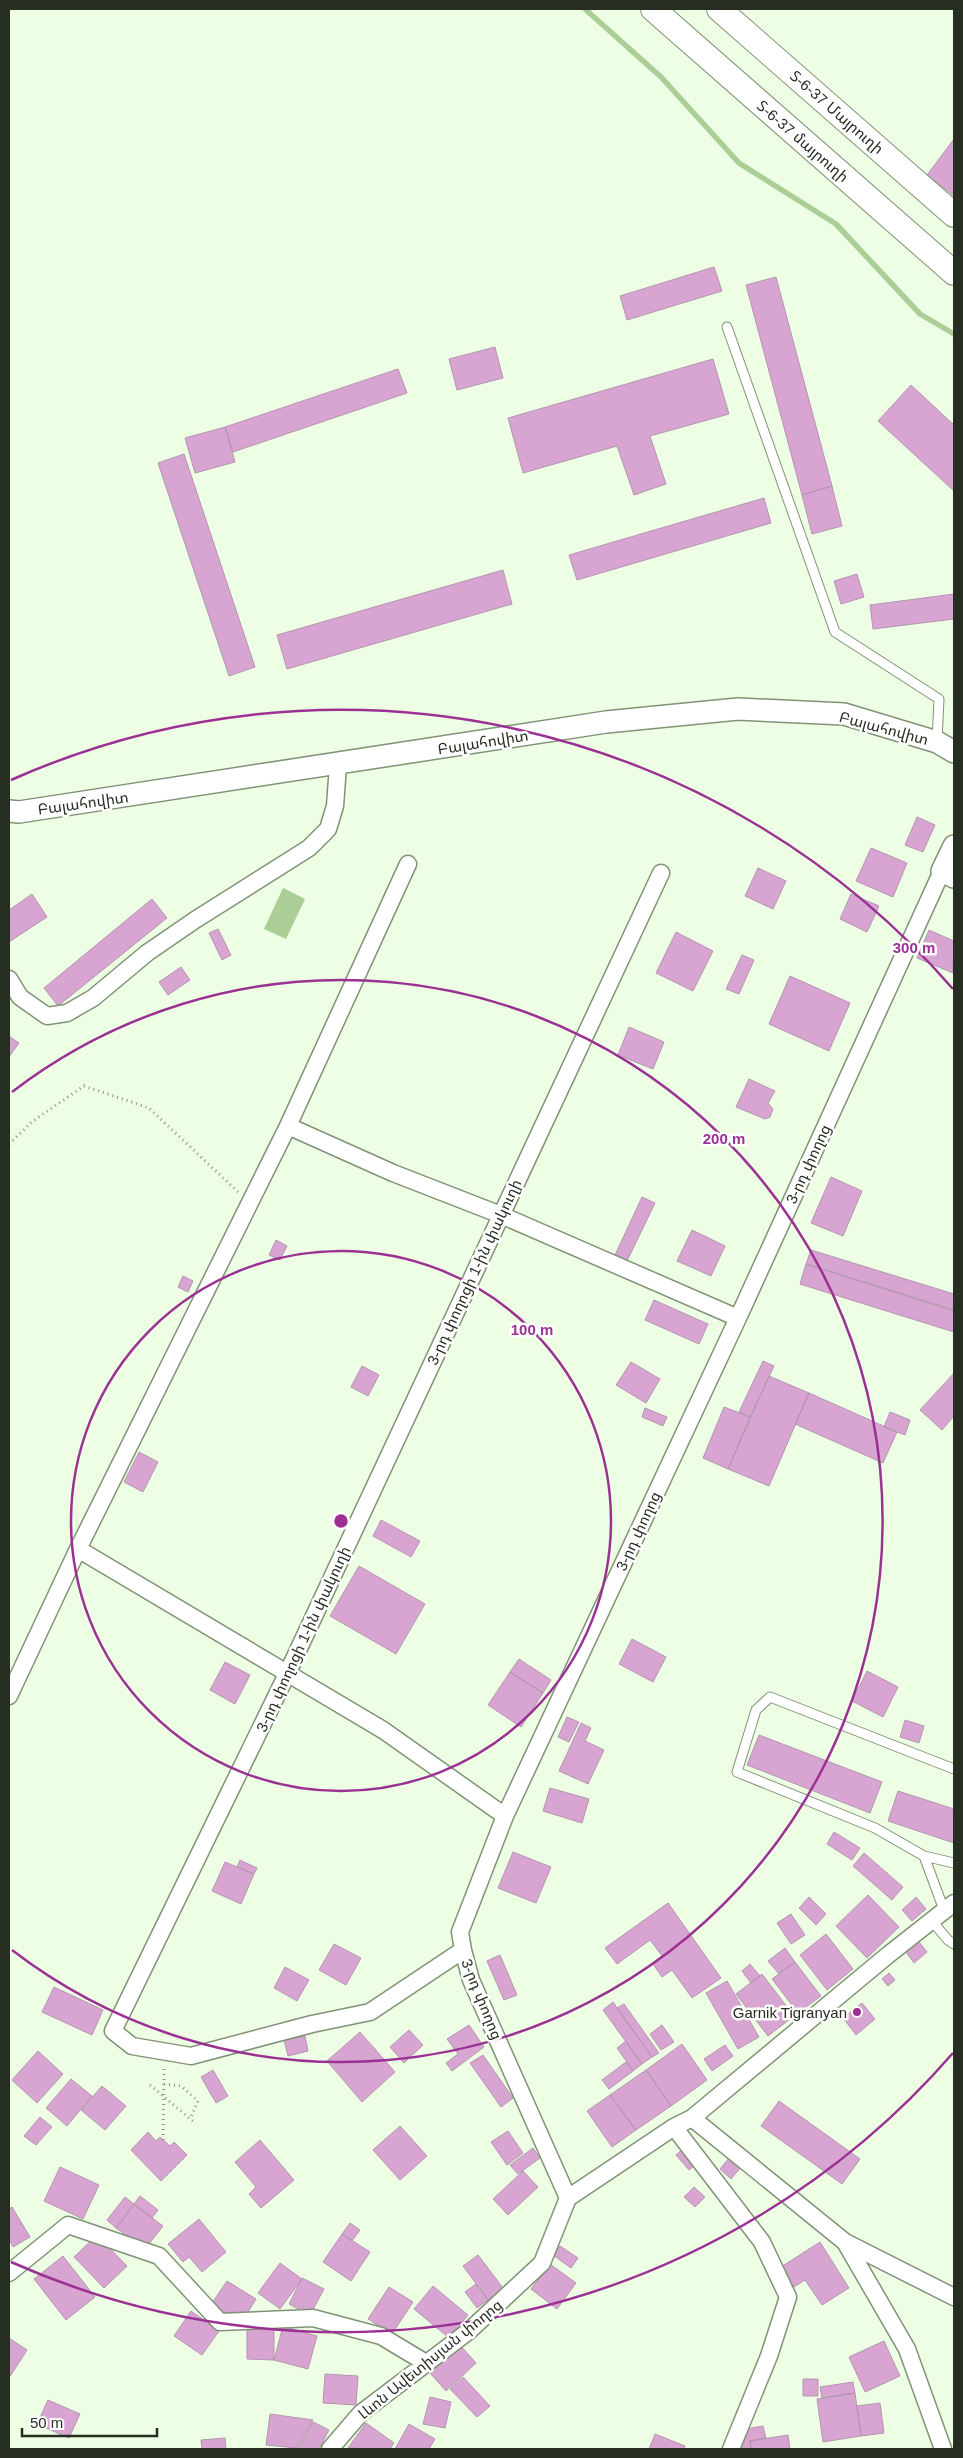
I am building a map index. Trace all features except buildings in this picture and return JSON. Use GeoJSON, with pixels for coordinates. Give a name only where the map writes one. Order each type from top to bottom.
{"type":"FeatureCollection","features":[{"type":"Feature","properties":{"kind":"main road","name":"Տ-6-37 մայրուղի"},"geometry":{"type":"LineString","coordinates":[[653,9],[954,273]]}},
{"type":"Feature","properties":{"kind":"main road","name":"Տ-6-37 Մայրուղի"},"geometry":{"type":"LineString","coordinates":[[719,9],[954,215]]}},
{"type":"Feature","properties":{"kind":"street","name":"Բալահովիտ"},"geometry":{"type":"LineString","coordinates":[[9,810],[19,812],[338,765],[606,722],[738,709],[844,714],[945,747]]}},
{"type":"Feature","properties":{"kind":"street"},"geometry":{"type":"LineString","coordinates":[[9,979],[20,997],[47,1016],[67,1013],[93,998],[147,953],[195,920],[309,848],[328,829],[335,806],[338,765]]}},
{"type":"Feature","properties":{"kind":"street"},"geometry":{"type":"LineString","coordinates":[[948,874],[954,846]]}},
{"type":"Feature","properties":{"kind":"street"},"geometry":{"type":"LineString","coordinates":[[9,1696],[78,1549],[288,1126],[408,864]]}},
{"type":"Feature","properties":{"kind":"street","name":"3-րդ փողոցի 1-ին փակուղի"},"geometry":{"type":"LineString","coordinates":[[463,1950],[370,2012],[312,2024],[191,2056],[132,2046],[113,2031],[287,1674],[661,873]]}},
{"type":"Feature","properties":{"kind":"street","name":"3-րդ փողոց"},"geometry":{"type":"LineString","coordinates":[[568,2198],[471,1980],[460,1932],[505,1816],[948,874]]}},
{"type":"Feature","properties":{"kind":"street"},"geometry":{"type":"LineString","coordinates":[[288,1126],[393,1173],[501,1214],[738,1318]]}},
{"type":"Feature","properties":{"kind":"street"},"geometry":{"type":"LineString","coordinates":[[78,1549],[383,1730],[505,1816]]}},
{"type":"Feature","properties":{"kind":"street"},"geometry":{"type":"LineString","coordinates":[[568,2198],[674,2127],[692,2118],[943,1911]]}},
{"type":"Feature","properties":{"kind":"street"},"geometry":{"type":"LineString","coordinates":[[692,2118],[845,2242],[954,2298]]}},
{"type":"Feature","properties":{"kind":"street"},"geometry":{"type":"LineString","coordinates":[[674,2127],[762,2242],[788,2297],[769,2356],[731,2449]]}},
{"type":"Feature","properties":{"kind":"street","name":"Լևոն Ավետիսյան փողոց"},"geometry":{"type":"LineString","coordinates":[[330,2449],[361,2413],[468,2331],[542,2263],[568,2198]]}},
{"type":"Feature","properties":{"kind":"street"},"geometry":{"type":"LineString","coordinates":[[9,2273],[68,2225],[159,2256],[220,2322],[313,2318],[381,2336],[426,2362]]}},
{"type":"Feature","properties":{"kind":"street"},"geometry":{"type":"LineString","coordinates":[[845,2242],[907,2349],[942,2449]]}},
{"type":"Feature","properties":{"kind":"lane"},"geometry":{"type":"LineString","coordinates":[[727,327],[835,632],[939,699],[945,747]]}},
{"type":"Feature","properties":{"kind":"lane"},"geometry":{"type":"LineString","coordinates":[[954,1769],[770,1697],[756,1710],[737,1772],[875,1828],[924,1856],[954,1863]]}},
{"type":"Feature","properties":{"kind":"lane"},"geometry":{"type":"LineString","coordinates":[[924,1856],[943,1911],[948,1940],[954,1944]]}},
{"type":"Feature","properties":{"kind":"path"},"geometry":{"type":"LineString","coordinates":[[9,1144],[33,1121],[84,1086],[149,1108],[250,1202]]}},
{"type":"Feature","properties":{"kind":"path"},"geometry":{"type":"LineString","coordinates":[[163,2140],[164,2065]]}},
{"type":"Feature","properties":{"kind":"path"},"geometry":{"type":"LineString","coordinates":[[164,2084],[181,2086],[198,2101],[190,2119]]}},
{"type":"Feature","properties":{"kind":"path"},"geometry":{"type":"LineString","coordinates":[[150,2085],[195,2123]]}},
{"type":"Feature","properties":{"kind":"shaded area"},"geometry":{"type":"Polygon","coordinates":[[[283,888],[305,899],[286,939],[264,929],[283,888]]]}},
{"type":"Feature","properties":{"kind":"waterway"},"geometry":{"type":"LineString","coordinates":[[585,9],[661,77],[739,163],[836,224],[920,314],[954,334]]}},
{"type":"Feature","properties":{"kind":"place","name":"Garnik Tigranyan"},"geometry":{"type":"Point","coordinates":[857,2012]}}]}
